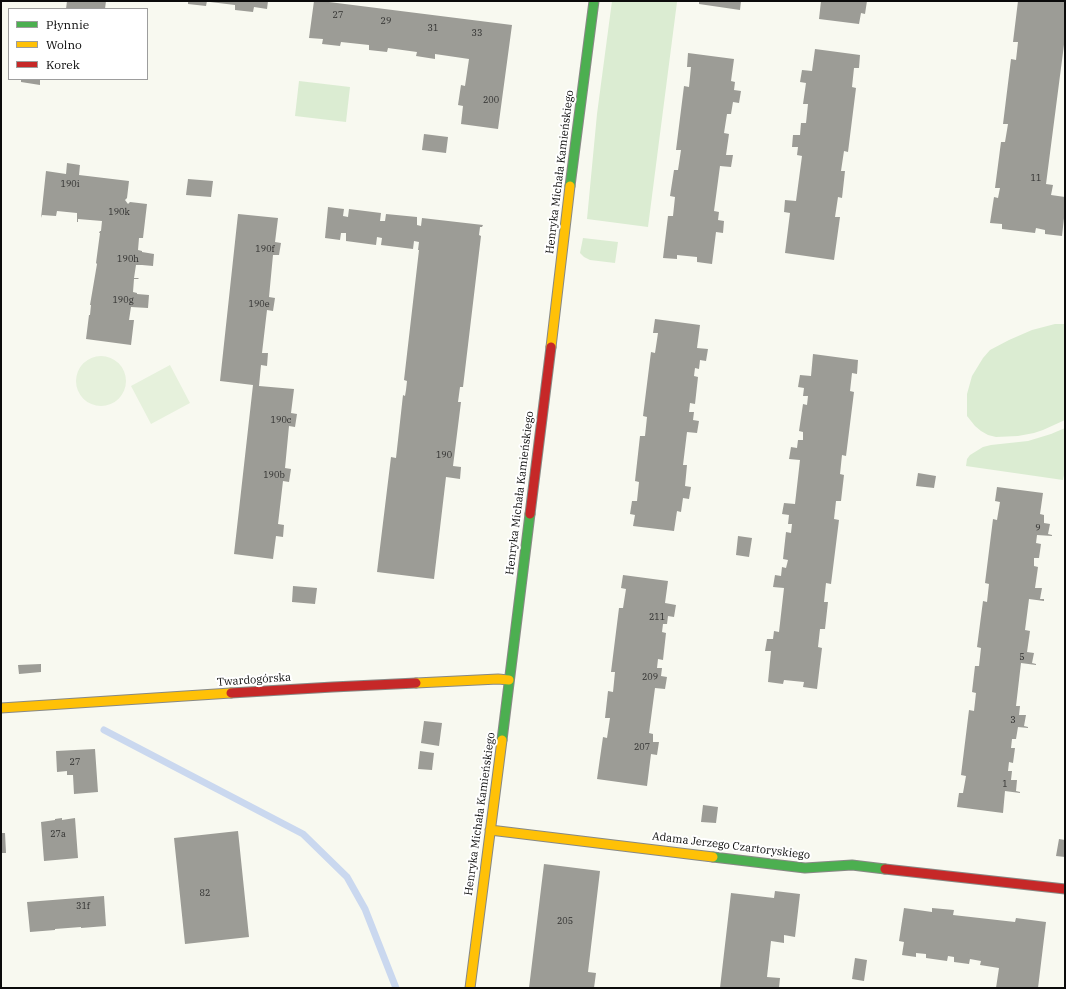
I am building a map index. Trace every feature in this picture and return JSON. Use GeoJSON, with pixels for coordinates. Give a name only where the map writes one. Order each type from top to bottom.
{"type":"FeatureCollection","features":[{"type":"Feature","properties":{"kind":"street","name":"Henryka Michała Kamieńskiego"},"geometry":{"type":"LineString","coordinates":[[470,988],[594,1]]}},
{"type":"Feature","properties":{"kind":"street","name":"Twardogórska"},"geometry":{"type":"LineString","coordinates":[[1,708],[333,687],[498,679],[509,680]]}},
{"type":"Feature","properties":{"kind":"street","name":"Adama Jerzego Czartoryskiego"},"geometry":{"type":"LineString","coordinates":[[490,830],[805,868],[852,865],[1065,889]]}},
{"type":"Feature","properties":{"kind":"green space"},"geometry":{"type":"Polygon","coordinates":[[[612,1],[677,2],[648,227],[587,219],[597,114],[612,1]]]}},
{"type":"Feature","properties":{"kind":"green space"},"geometry":{"type":"Polygon","coordinates":[[[299,81],[350,87],[346,122],[295,116],[299,81]]]}},
{"type":"Feature","properties":{"kind":"green space"},"geometry":{"type":"Polygon","coordinates":[[[583,238],[618,242],[615,263],[590,260],[584,257],[580,253],[583,238]]]}},
{"type":"Feature","properties":{"kind":"green space"},"geometry":{"type":"Polygon","coordinates":[[[1055,324],[1065,324],[1065,420],[1043,430],[1018,436],[996,437],[981,431],[967,416],[967,394],[972,376],[983,358],[990,350],[1009,340],[1032,330],[1055,324]]]}},
{"type":"Feature","properties":{"kind":"green space"},"geometry":{"type":"Polygon","coordinates":[[[101,356],[110,358],[121,367],[126,381],[124,390],[115,401],[101,406],[92,404],[81,395],[76,381],[78,372],[87,361],[101,356]]]}},
{"type":"Feature","properties":{"kind":"green space"},"geometry":{"type":"Polygon","coordinates":[[[170,365],[190,403],[151,424],[131,386],[170,365]]]}},
{"type":"Feature","properties":{"kind":"green space"},"geometry":{"type":"Polygon","coordinates":[[[1065,428],[1065,470],[1063,480],[966,466],[967,459],[970,455],[983,447],[1028,441],[1065,428]]]}},
{"type":"Feature","properties":{"kind":"building"},"geometry":{"type":"Polygon","coordinates":[[[67,1],[106,1],[105,8],[66,8],[67,1]]]}},
{"type":"Feature","properties":{"kind":"building"},"geometry":{"type":"Polygon","coordinates":[[[188,1],[207,1],[206,6],[188,4],[188,1]]]}},
{"type":"Feature","properties":{"kind":"building"},"geometry":{"type":"Polygon","coordinates":[[[210,1],[268,1],[267,9],[254,7],[253,12],[235,10],[235,5],[210,1]]]}},
{"type":"Feature","properties":{"kind":"building"},"geometry":{"type":"Polygon","coordinates":[[[314,1],[512,25],[498,129],[461,124],[463,106],[458,105],[461,85],[465,86],[469,59],[435,54],[435,59],[416,56],[417,52],[388,48],[387,52],[369,50],[369,45],[341,42],[340,46],[322,44],[323,39],[309,38],[314,1]]]}},
{"type":"Feature","properties":{"kind":"building"},"geometry":{"type":"Polygon","coordinates":[[[699,1],[741,1],[740,10],[699,4],[699,1]]]}},
{"type":"Feature","properties":{"kind":"building"},"geometry":{"type":"Polygon","coordinates":[[[821,1],[867,1],[865,14],[861,13],[859,24],[819,19],[821,1]]]}},
{"type":"Feature","properties":{"kind":"building"},"geometry":{"type":"Polygon","coordinates":[[[1018,1],[1065,1],[1065,37],[1046,184],[1053,185],[1051,195],[1065,197],[1062,236],[1045,234],[1045,230],[1036,228],[1035,233],[1002,229],[1002,224],[990,223],[994,197],[998,198],[1000,188],[995,188],[1001,142],[1005,142],[1008,124],[1003,124],[1011,59],[1016,60],[1018,42],[1013,42],[1018,1]]]}},
{"type":"Feature","properties":{"kind":"building"},"geometry":{"type":"Polygon","coordinates":[[[815,49],[860,55],[859,68],[854,68],[852,87],[856,88],[848,152],[844,151],[841,171],[845,171],[842,198],[838,197],[835,217],[840,217],[834,260],[785,253],[790,213],[784,212],[785,200],[796,201],[802,156],[797,155],[798,147],[792,147],[793,135],[800,135],[801,123],[806,123],[808,104],[803,104],[806,83],[800,82],[802,70],[812,71],[815,49]]]}},
{"type":"Feature","properties":{"kind":"building"},"geometry":{"type":"Polygon","coordinates":[[[688,53],[734,59],[731,81],[735,82],[734,90],[741,91],[739,103],[733,102],[731,114],[727,114],[724,133],[729,134],[726,155],[733,155],[731,167],[720,166],[714,211],[719,212],[718,220],[724,221],[723,233],[716,232],[712,264],[697,262],[697,257],[677,255],[677,259],[663,258],[668,216],[673,216],[675,197],[670,196],[674,170],[678,170],[681,150],[676,150],[684,86],[689,87],[691,67],[687,67],[688,53]]]}},
{"type":"Feature","properties":{"kind":"building"},"geometry":{"type":"Polygon","coordinates":[[[21,80],[40,80],[40,85],[21,82],[21,80]]]}},
{"type":"Feature","properties":{"kind":"building"},"geometry":{"type":"Polygon","coordinates":[[[424,134],[448,137],[446,153],[422,150],[424,134]]]}},
{"type":"Feature","properties":{"kind":"building"},"geometry":{"type":"Polygon","coordinates":[[[67,163],[80,165],[79,175],[129,181],[127,198],[125,200],[128,204],[130,202],[147,204],[143,238],[139,238],[138,250],[154,254],[153,266],[136,265],[134,278],[139,278],[134,279],[133,292],[137,294],[149,295],[148,308],[131,307],[129,320],[134,320],[131,345],[86,339],[97,264],[99,233],[101,231],[102,221],[78,219],[77,222],[77,213],[57,211],[56,216],[42,215],[41,218],[46,171],[66,174],[67,163]]]}},
{"type":"Feature","properties":{"kind":"building"},"geometry":{"type":"Polygon","coordinates":[[[188,179],[213,181],[211,197],[186,195],[188,179]]]}},
{"type":"Feature","properties":{"kind":"building"},"geometry":{"type":"Polygon","coordinates":[[[328,207],[344,209],[343,216],[348,217],[349,209],[381,213],[380,221],[385,221],[386,214],[417,217],[417,225],[421,226],[422,218],[483,225],[480,227],[479,235],[481,236],[463,387],[460,387],[458,402],[461,402],[453,466],[461,467],[460,479],[446,477],[434,579],[377,572],[391,457],[396,458],[403,395],[405,396],[406,390],[407,381],[404,380],[419,242],[414,241],[413,249],[381,245],[382,238],[377,237],[376,245],[346,241],[346,233],[341,233],[340,240],[325,238],[328,207]]]}},
{"type":"Feature","properties":{"kind":"building"},"geometry":{"type":"Polygon","coordinates":[[[238,214],[278,218],[275,242],[281,243],[279,255],[273,255],[269,297],[275,298],[273,311],[267,310],[262,353],[268,353],[267,366],[261,365],[259,386],[294,389],[291,413],[297,414],[295,427],[289,426],[285,468],[291,469],[289,482],[283,481],[278,524],[284,525],[283,537],[276,536],[273,559],[234,554],[253,385],[220,381],[238,214]]]}},
{"type":"Feature","properties":{"kind":"building"},"geometry":{"type":"Polygon","coordinates":[[[655,319],[700,325],[697,348],[708,349],[706,361],[700,360],[699,369],[695,368],[694,376],[698,377],[695,404],[690,403],[689,412],[694,412],[693,420],[699,421],[697,433],[687,432],[683,465],[687,465],[685,486],[691,487],[689,499],[683,498],[681,512],[677,511],[674,531],[633,526],[635,515],[630,514],[632,501],[637,501],[639,482],[635,481],[640,436],[645,436],[647,417],[643,416],[651,352],[655,353],[658,333],[653,333],[655,319]]]}},
{"type":"Feature","properties":{"kind":"building"},"geometry":{"type":"Polygon","coordinates":[[[813,354],[858,360],[857,374],[852,373],[850,391],[854,392],[846,456],[842,455],[840,474],[844,475],[841,501],[836,501],[834,519],[839,520],[831,584],[826,583],[824,602],[828,602],[825,629],[820,629],[818,647],[822,648],[817,689],[803,687],[804,682],[784,680],[783,684],[768,682],[771,651],[765,651],[767,639],[773,639],[774,631],[779,632],[784,588],[773,587],[775,575],[781,576],[782,567],[786,568],[788,560],[783,559],[786,532],[791,533],[792,524],[788,524],[789,515],[782,514],[784,503],[795,504],[800,460],[789,459],[791,447],[797,448],[798,440],[803,440],[803,432],[799,431],[803,404],[807,405],[808,396],[803,396],[804,388],[798,387],[800,375],[811,376],[813,354]]]}},
{"type":"Feature","properties":{"kind":"building"},"geometry":{"type":"Polygon","coordinates":[[[918,473],[936,476],[934,488],[916,486],[918,473]]]}},
{"type":"Feature","properties":{"kind":"building"},"geometry":{"type":"Polygon","coordinates":[[[997,487],[1043,493],[1040,514],[1044,515],[1044,523],[1050,524],[1048,534],[1052,535],[1037,535],[1036,543],[1041,544],[1039,558],[1034,558],[1034,566],[1038,567],[1035,588],[1042,588],[1040,599],[1044,599],[1044,601],[1029,599],[1025,630],[1030,631],[1027,652],[1034,653],[1032,663],[1036,665],[1021,663],[1016,706],[1020,706],[1019,715],[1026,715],[1024,726],[1028,728],[1018,727],[1016,739],[1012,739],[1011,748],[1015,748],[1013,763],[1009,762],[1008,771],[1012,771],[1011,780],[1017,780],[1016,791],[1020,793],[1005,791],[1003,813],[957,807],[959,793],[963,793],[966,776],[961,775],[969,710],[974,711],[976,693],[972,692],[975,666],[979,666],[981,648],[977,647],[983,601],[987,602],[989,584],[985,583],[993,519],[997,520],[1000,502],[995,501],[997,487]]]}},
{"type":"Feature","properties":{"kind":"building"},"geometry":{"type":"Polygon","coordinates":[[[738,536],[752,538],[749,557],[736,555],[738,536]]]}},
{"type":"Feature","properties":{"kind":"building"},"geometry":{"type":"Polygon","coordinates":[[[623,575],[668,581],[665,603],[676,605],[674,617],[668,616],[667,624],[663,624],[662,632],[666,633],[663,660],[658,659],[657,668],[662,668],[661,676],[667,677],[665,689],[655,688],[649,733],[653,734],[653,742],[659,742],[657,755],[651,754],[647,786],[597,779],[603,737],[607,738],[610,718],[605,718],[608,691],[613,692],[615,672],[611,672],[619,608],[623,608],[626,589],[621,588],[623,575]]]}},
{"type":"Feature","properties":{"kind":"building"},"geometry":{"type":"Polygon","coordinates":[[[293,586],[317,588],[315,604],[292,602],[293,586]]]}},
{"type":"Feature","properties":{"kind":"building"},"geometry":{"type":"Polygon","coordinates":[[[41,664],[41,672],[19,674],[18,665],[41,664]]]}},
{"type":"Feature","properties":{"kind":"building"},"geometry":{"type":"Polygon","coordinates":[[[424,721],[442,723],[439,746],[421,743],[424,721]]]}},
{"type":"Feature","properties":{"kind":"building"},"geometry":{"type":"Polygon","coordinates":[[[95,749],[98,792],[74,794],[73,775],[67,775],[67,771],[57,772],[56,751],[95,749]]]}},
{"type":"Feature","properties":{"kind":"building"},"geometry":{"type":"Polygon","coordinates":[[[420,751],[434,753],[432,770],[418,769],[420,751]]]}},
{"type":"Feature","properties":{"kind":"building"},"geometry":{"type":"Polygon","coordinates":[[[703,805],[718,807],[716,823],[701,822],[703,805]]]}},
{"type":"Feature","properties":{"kind":"building"},"geometry":{"type":"Polygon","coordinates":[[[62,818],[62,820],[75,818],[78,858],[44,861],[41,822],[62,818]]]}},
{"type":"Feature","properties":{"kind":"building"},"geometry":{"type":"Polygon","coordinates":[[[238,831],[249,937],[185,944],[174,838],[238,831]]]}},
{"type":"Feature","properties":{"kind":"building"},"geometry":{"type":"Polygon","coordinates":[[[1,833],[5,833],[6,853],[1,853],[1,833]]]}},
{"type":"Feature","properties":{"kind":"building"},"geometry":{"type":"Polygon","coordinates":[[[1059,839],[1065,840],[1065,857],[1056,856],[1059,839]]]}},
{"type":"Feature","properties":{"kind":"building"},"geometry":{"type":"Polygon","coordinates":[[[544,864],[600,871],[588,972],[596,973],[594,988],[529,988],[544,864]]]}},
{"type":"Feature","properties":{"kind":"building"},"geometry":{"type":"Polygon","coordinates":[[[775,891],[800,894],[795,937],[784,935],[784,943],[771,941],[767,977],[780,978],[779,988],[720,988],[731,893],[774,898],[775,891]]]}},
{"type":"Feature","properties":{"kind":"building"},"geometry":{"type":"Polygon","coordinates":[[[104,896],[106,926],[30,932],[27,902],[104,896]]]}},
{"type":"Feature","properties":{"kind":"building"},"geometry":{"type":"Polygon","coordinates":[[[904,908],[932,912],[932,908],[954,910],[953,915],[1015,922],[1016,918],[1046,922],[1038,988],[996,988],[999,968],[980,965],[981,961],[970,959],[969,964],[954,962],[954,957],[948,956],[947,961],[926,958],[926,954],[916,953],[916,957],[902,955],[904,942],[899,941],[904,908]]]}},
{"type":"Feature","properties":{"kind":"building"},"geometry":{"type":"Polygon","coordinates":[[[855,958],[867,960],[864,981],[852,979],[855,958]]]}},
{"type":"Feature","properties":{"kind":"waterway"},"geometry":{"type":"LineString","coordinates":[[104,730],[303,834],[347,877],[365,909],[396,988]]}},
{"type":"Feature","properties":{"kind":"traffic: fast"},"geometry":{"type":"LineString","coordinates":[[570,186],[594,1]]}},
{"type":"Feature","properties":{"kind":"traffic: fast"},"geometry":{"type":"LineString","coordinates":[[502,740],[530,514]]}},
{"type":"Feature","properties":{"kind":"traffic: fast"},"geometry":{"type":"LineString","coordinates":[[713,857],[805,868],[852,865],[885,869]]}},
{"type":"Feature","properties":{"kind":"traffic: slow"},"geometry":{"type":"LineString","coordinates":[[551,347],[570,186]]}},
{"type":"Feature","properties":{"kind":"traffic: slow"},"geometry":{"type":"LineString","coordinates":[[416,683],[498,679],[509,680]]}},
{"type":"Feature","properties":{"kind":"traffic: slow"},"geometry":{"type":"LineString","coordinates":[[1,708],[231,693]]}},
{"type":"Feature","properties":{"kind":"traffic: slow"},"geometry":{"type":"LineString","coordinates":[[470,988],[502,740]]}},
{"type":"Feature","properties":{"kind":"traffic: slow"},"geometry":{"type":"LineString","coordinates":[[490,830],[713,857]]}},
{"type":"Feature","properties":{"kind":"traffic: jam"},"geometry":{"type":"LineString","coordinates":[[530,514],[551,347]]}},
{"type":"Feature","properties":{"kind":"traffic: jam"},"geometry":{"type":"LineString","coordinates":[[231,693],[416,683]]}},
{"type":"Feature","properties":{"kind":"traffic: jam"},"geometry":{"type":"LineString","coordinates":[[885,869],[1065,889]]}}]}
